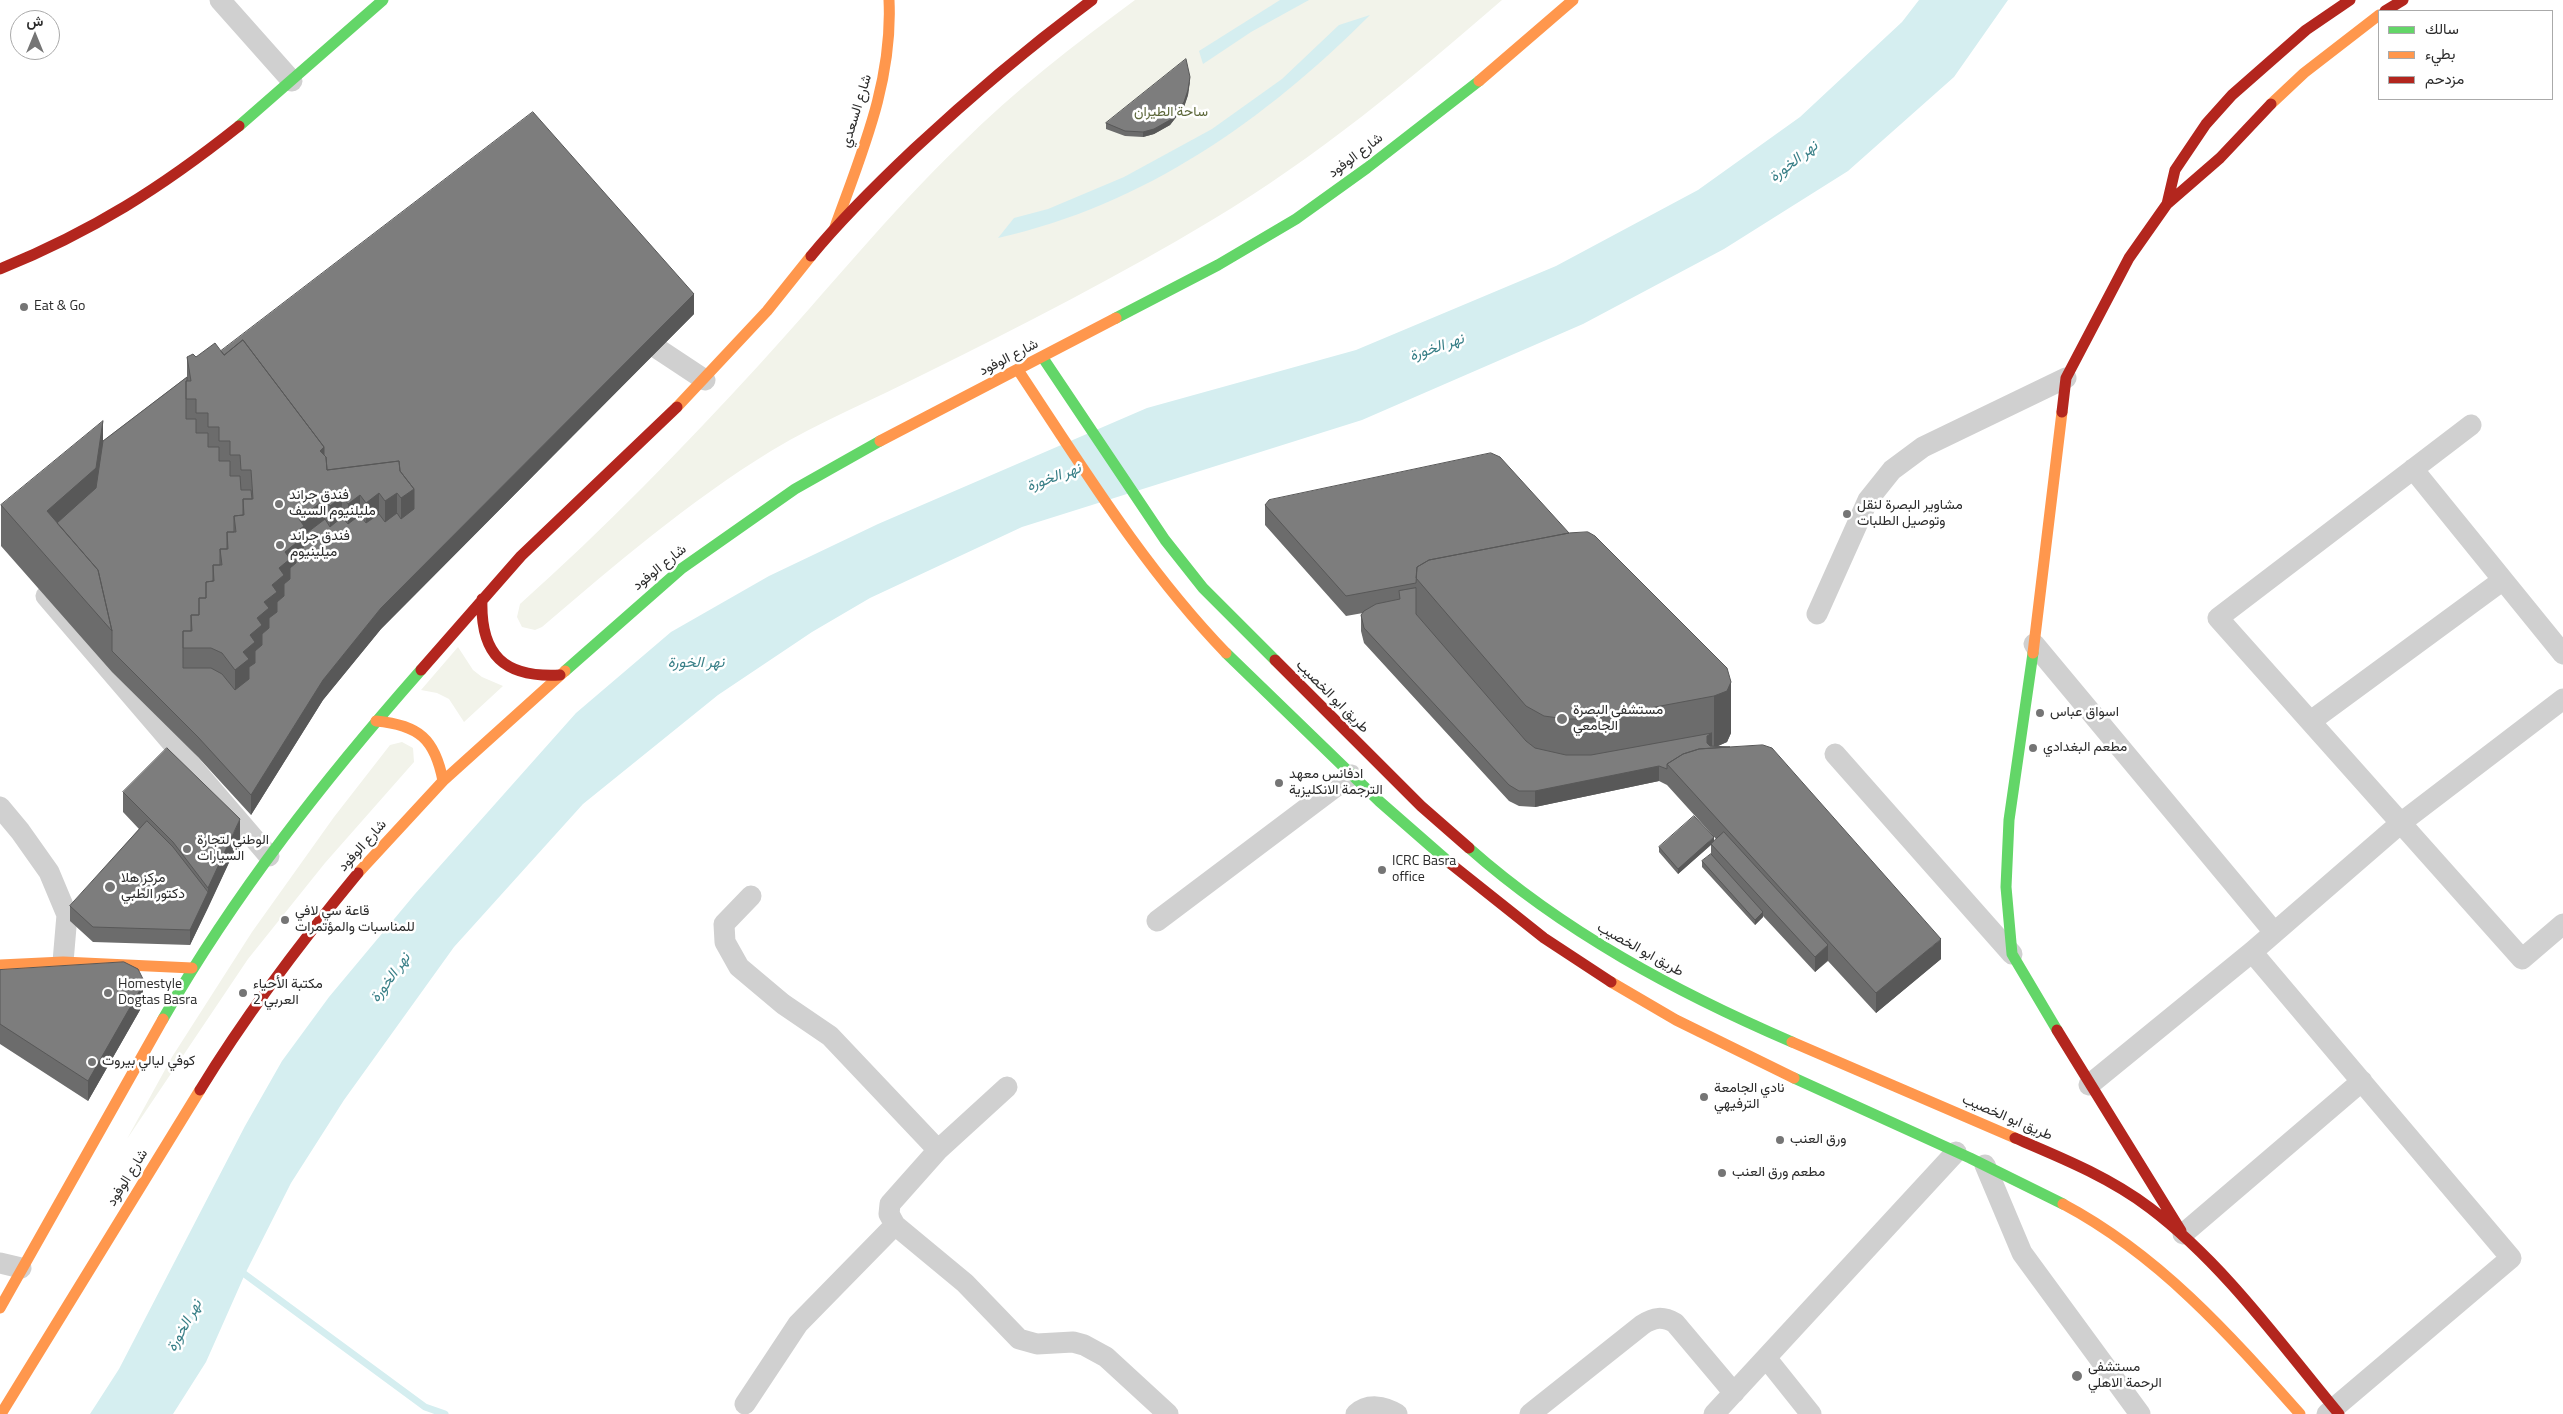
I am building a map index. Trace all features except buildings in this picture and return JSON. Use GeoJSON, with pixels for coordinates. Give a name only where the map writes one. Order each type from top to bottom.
{"type":"FeatureCollection","features":[{"type":"Feature","properties":{"kind":"main road"},"geometry":{"type":"LineString","coordinates":[[0,269],[66,241],[119,212],[172,177],[292,81],[383,0]]}},
{"type":"Feature","properties":{"kind":"main road","name":"شارع السعدي"},"geometry":{"type":"LineString","coordinates":[[836,227],[884,76],[890,45],[889,0]]}},
{"type":"Feature","properties":{"kind":"main road","name":"شارع الوفود"},"geometry":{"type":"LineString","coordinates":[[1,1414],[212,1070],[304,939],[365,865],[443,781],[560,675],[682,569],[745,522],[834,466],[1218,265],[1296,219],[1368,168],[1471,88],[1573,0]]}},
{"type":"Feature","properties":{"kind":"main road"},"geometry":{"type":"LineString","coordinates":[[2167,204],[2175,170],[2206,124],[2232,95],[2306,30],[2350,0]]}},
{"type":"Feature","properties":{"kind":"main road"},"geometry":{"type":"LineString","coordinates":[[2387,10],[2403,0]]}},
{"type":"Feature","properties":{"kind":"main road"},"geometry":{"type":"LineString","coordinates":[[0,1308],[192,968],[269,856],[376,721],[521,556],[655,430],[705,380],[767,311],[836,227],[872,189],[976,91],[1085,1]]}},
{"type":"Feature","properties":{"kind":"main road"},"geometry":{"type":"LineString","coordinates":[[2183,1234],[2089,1085],[2012,954],[2006,887],[2008,836],[2034,644],[2066,378],[2129,258],[2167,204],[2220,158],[2268,106],[2304,73],[2332,49],[2378,16]]}},
{"type":"Feature","properties":{"kind":"main road","name":"طريق ابو الخصيب"},"geometry":{"type":"LineString","coordinates":[[1043,358],[1183,564],[1223,610],[1463,845],[1506,881],[1720,1027],[1956,1152],[2059,1201],[2132,1246],[2197,1302],[2300,1414]]}},
{"type":"Feature","properties":{"kind":"main road","name":"طريق ابو الخصيب"},"geometry":{"type":"LineString","coordinates":[[1018,370],[1152,568],[1194,619],[1351,775],[1446,863],[1530,929],[1628,993],[2079,1165],[2116,1185],[2150,1208],[2183,1234],[2231,1283],[2334,1412]]}},
{"type":"Feature","properties":{"kind":"main road"},"geometry":{"type":"LineString","coordinates":[[482,599],[480,619],[484,637],[492,653],[506,666],[523,674],[541,677],[560,675]]}},
{"type":"Feature","properties":{"kind":"main road"},"geometry":{"type":"LineString","coordinates":[[376,721],[396,722],[415,729],[425,738],[440,761],[443,781]]}},
{"type":"Feature","properties":{"kind":"main road"},"geometry":{"type":"LineString","coordinates":[[0,965],[63,962],[192,968]]}},
{"type":"Feature","properties":{"kind":"street"},"geometry":{"type":"LineString","coordinates":[[220,0],[292,81]]}},
{"type":"Feature","properties":{"kind":"street"},"geometry":{"type":"LineString","coordinates":[[628,329],[705,380]]}},
{"type":"Feature","properties":{"kind":"street"},"geometry":{"type":"LineString","coordinates":[[1817,614],[1868,500],[1892,470],[1923,447],[2066,378]]}},
{"type":"Feature","properties":{"kind":"street"},"geometry":{"type":"LineString","coordinates":[[2471,426],[2218,618],[2402,822],[2522,959],[2563,924]]}},
{"type":"Feature","properties":{"kind":"street"},"geometry":{"type":"LineString","coordinates":[[2414,469],[2563,654]]}},
{"type":"Feature","properties":{"kind":"street"},"geometry":{"type":"LineString","coordinates":[[32,580],[269,856]]}},
{"type":"Feature","properties":{"kind":"street"},"geometry":{"type":"LineString","coordinates":[[2311,721],[2503,580]]}},
{"type":"Feature","properties":{"kind":"street"},"geometry":{"type":"LineString","coordinates":[[2034,644],[2274,932]]}},
{"type":"Feature","properties":{"kind":"street"},"geometry":{"type":"LineString","coordinates":[[2089,1085],[2252,952],[2402,822],[2563,699]]}},
{"type":"Feature","properties":{"kind":"street"},"geometry":{"type":"LineString","coordinates":[[1835,754],[2012,954]]}},
{"type":"Feature","properties":{"kind":"street"},"geometry":{"type":"LineString","coordinates":[[1157,921],[1351,775]]}},
{"type":"Feature","properties":{"kind":"street"},"geometry":{"type":"LineString","coordinates":[[0,807],[20,831],[49,872],[67,916],[63,962]]}},
{"type":"Feature","properties":{"kind":"street"},"geometry":{"type":"LineString","coordinates":[[751,896],[724,924],[725,942],[739,966],[783,1004],[830,1036],[938,1150]]}},
{"type":"Feature","properties":{"kind":"street"},"geometry":{"type":"LineString","coordinates":[[2252,952],[2511,1258],[2334,1412]]}},
{"type":"Feature","properties":{"kind":"street"},"geometry":{"type":"LineString","coordinates":[[2183,1234],[2362,1081]]}},
{"type":"Feature","properties":{"kind":"street"},"geometry":{"type":"LineString","coordinates":[[1007,1087],[938,1150],[890,1204],[889,1214],[895,1225],[965,1283],[1019,1339],[1037,1344],[1072,1342],[1084,1345],[1106,1357],[1166,1413]]}},
{"type":"Feature","properties":{"kind":"street"},"geometry":{"type":"LineString","coordinates":[[1714,1414],[1956,1152]]}},
{"type":"Feature","properties":{"kind":"street"},"geometry":{"type":"LineString","coordinates":[[1984,1165],[2022,1253],[2140,1414]]}},
{"type":"Feature","properties":{"kind":"street"},"geometry":{"type":"LineString","coordinates":[[745,1404],[798,1324],[895,1225]]}},
{"type":"Feature","properties":{"kind":"street"},"geometry":{"type":"LineString","coordinates":[[0,1263],[21,1268]]}},
{"type":"Feature","properties":{"kind":"street"},"geometry":{"type":"LineString","coordinates":[[1530,1414],[1642,1325],[1655,1318],[1662,1318],[1675,1323],[1734,1393]]}},
{"type":"Feature","properties":{"kind":"street"},"geometry":{"type":"LineString","coordinates":[[1767,1358],[1810,1414]]}},
{"type":"Feature","properties":{"kind":"street"},"geometry":{"type":"LineString","coordinates":[[1356,1414],[1368,1407],[1378,1406],[1398,1414]]}},
{"type":"Feature","properties":{"kind":"green space","name":"ساحة الطيران"},"geometry":{"type":"Polygon","coordinates":[[[1135,0],[1502,0],[1398,88],[1325,144],[1251,196],[1177,241],[1070,300],[907,383],[809,430],[771,451],[682,512],[542,627],[535,630],[522,627],[517,617],[520,604],[642,488],[701,427],[934,170],[981,124],[1023,87],[1135,0]]]}},
{"type":"Feature","properties":{"kind":"green space"},"geometry":{"type":"Polygon","coordinates":[[[458,647],[473,670],[482,677],[503,686],[464,722],[449,699],[437,693],[421,690],[458,647]]]}},
{"type":"Feature","properties":{"kind":"green space"},"geometry":{"type":"Polygon","coordinates":[[[402,742],[413,748],[414,762],[325,863],[248,959],[127,1139],[172,1057],[252,932],[334,817],[390,745],[402,742]]]}},
{"type":"Feature","properties":{"kind":"water"},"geometry":{"type":"Polygon","coordinates":[[[1280,0],[1309,0],[1251,32],[1203,64],[1199,51],[1280,0]]]}},
{"type":"Feature","properties":{"kind":"water","name":"نهر الخورة"},"geometry":{"type":"Polygon","coordinates":[[[1919,0],[2008,0],[1954,77],[1848,171],[1724,249],[1583,324],[1362,420],[1022,527],[870,598],[812,632],[718,695],[583,804],[454,947],[344,1100],[291,1183],[245,1274],[206,1362],[173,1414],[90,1414],[119,1369],[245,1126],[282,1061],[329,997],[415,894],[576,713],[671,632],[769,576],[878,524],[1147,408],[1356,350],[1556,266],[1698,190],[1800,117],[1902,22],[1919,0]]]}},
{"type":"Feature","properties":{"kind":"water"},"geometry":{"type":"Polygon","coordinates":[[[1370,15],[1288,90],[1200,154],[1153,181],[1103,204],[1052,223],[998,238],[1014,218],[1048,209],[1124,177],[1212,129],[1282,79],[1339,25],[1370,15]]]}},
{"type":"Feature","properties":{"kind":"waterway"},"geometry":{"type":"LineString","coordinates":[[239,1270],[425,1407],[445,1414]]}},
{"type":"Feature","properties":{"kind":"traffic: fast"},"geometry":{"type":"LineString","coordinates":[[239,126],[383,0]]}},
{"type":"Feature","properties":{"kind":"traffic: fast"},"geometry":{"type":"LineString","coordinates":[[1116,318],[1218,265],[1296,219],[1367,168],[1479,81]]}},
{"type":"Feature","properties":{"kind":"traffic: fast"},"geometry":{"type":"LineString","coordinates":[[1043,358],[1165,540],[1203,588],[1275,660]]}},
{"type":"Feature","properties":{"kind":"traffic: fast"},"geometry":{"type":"LineString","coordinates":[[565,671],[681,569],[795,489],[880,441]]}},
{"type":"Feature","properties":{"kind":"traffic: fast"},"geometry":{"type":"LineString","coordinates":[[1226,653],[1379,801],[1451,864]]}},
{"type":"Feature","properties":{"kind":"traffic: fast"},"geometry":{"type":"LineString","coordinates":[[2033,653],[2009,820],[2006,887],[2012,954],[2057,1030]]}},
{"type":"Feature","properties":{"kind":"traffic: fast"},"geometry":{"type":"LineString","coordinates":[[163,1019],[220,927],[283,838],[350,753],[421,670]]}},
{"type":"Feature","properties":{"kind":"traffic: fast"},"geometry":{"type":"LineString","coordinates":[[1469,848],[1543,907],[1623,958],[1706,1002],[1792,1042]]}},
{"type":"Feature","properties":{"kind":"traffic: fast"},"geometry":{"type":"LineString","coordinates":[[1794,1078],[1970,1158],[2063,1204]]}},
{"type":"Feature","properties":{"kind":"traffic: slow"},"geometry":{"type":"LineString","coordinates":[[835,227],[865,144],[881,88],[889,30],[889,0]]}},
{"type":"Feature","properties":{"kind":"traffic: slow"},"geometry":{"type":"LineString","coordinates":[[1479,81],[1573,0]]}},
{"type":"Feature","properties":{"kind":"traffic: slow"},"geometry":{"type":"LineString","coordinates":[[2271,104],[2304,73],[2378,16]]}},
{"type":"Feature","properties":{"kind":"traffic: slow"},"geometry":{"type":"LineString","coordinates":[[677,407],[767,311],[811,256]]}},
{"type":"Feature","properties":{"kind":"traffic: slow"},"geometry":{"type":"LineString","coordinates":[[880,441],[1116,318]]}},
{"type":"Feature","properties":{"kind":"traffic: slow"},"geometry":{"type":"LineString","coordinates":[[1018,370],[1141,552],[1168,587],[1226,653]]}},
{"type":"Feature","properties":{"kind":"traffic: slow"},"geometry":{"type":"LineString","coordinates":[[2033,653],[2062,412]]}},
{"type":"Feature","properties":{"kind":"traffic: slow"},"geometry":{"type":"LineString","coordinates":[[358,873],[443,781],[565,671]]}},
{"type":"Feature","properties":{"kind":"traffic: slow"},"geometry":{"type":"LineString","coordinates":[[376,721],[403,726],[423,737],[435,754],[443,781]]}},
{"type":"Feature","properties":{"kind":"traffic: slow"},"geometry":{"type":"LineString","coordinates":[[0,965],[63,962],[192,968]]}},
{"type":"Feature","properties":{"kind":"traffic: slow"},"geometry":{"type":"LineString","coordinates":[[1611,982],[1676,1020],[1794,1078]]}},
{"type":"Feature","properties":{"kind":"traffic: slow"},"geometry":{"type":"LineString","coordinates":[[0,1308],[163,1019]]}},
{"type":"Feature","properties":{"kind":"traffic: slow"},"geometry":{"type":"LineString","coordinates":[[1792,1042],[2015,1138]]}},
{"type":"Feature","properties":{"kind":"traffic: slow"},"geometry":{"type":"LineString","coordinates":[[1,1414],[200,1090]]}},
{"type":"Feature","properties":{"kind":"traffic: slow"},"geometry":{"type":"LineString","coordinates":[[2063,1204],[2098,1224],[2131,1247],[2191,1298],[2247,1355],[2300,1414]]}},
{"type":"Feature","properties":{"kind":"traffic: jam"},"geometry":{"type":"LineString","coordinates":[[811,256],[861,201],[935,129],[1023,54],[1092,0]]}},
{"type":"Feature","properties":{"kind":"traffic: jam"},"geometry":{"type":"LineString","coordinates":[[2167,204],[2175,170],[2206,124],[2232,95],[2306,30],[2350,0]]}},
{"type":"Feature","properties":{"kind":"traffic: jam"},"geometry":{"type":"LineString","coordinates":[[2387,10],[2403,0]]}},
{"type":"Feature","properties":{"kind":"traffic: jam"},"geometry":{"type":"LineString","coordinates":[[2062,412],[2066,378],[2129,258],[2167,204],[2220,158],[2271,104]]}},
{"type":"Feature","properties":{"kind":"traffic: jam"},"geometry":{"type":"LineString","coordinates":[[0,269],[66,239],[125,207],[182,169],[239,126]]}},
{"type":"Feature","properties":{"kind":"traffic: jam"},"geometry":{"type":"LineString","coordinates":[[421,670],[521,556],[677,407]]}},
{"type":"Feature","properties":{"kind":"traffic: jam"},"geometry":{"type":"LineString","coordinates":[[482,599],[482,618],[485,635],[499,659],[510,667],[524,672],[540,675],[560,675]]}},
{"type":"Feature","properties":{"kind":"traffic: jam"},"geometry":{"type":"LineString","coordinates":[[1275,660],[1421,806],[1469,848]]}},
{"type":"Feature","properties":{"kind":"traffic: jam"},"geometry":{"type":"LineString","coordinates":[[1451,864],[1544,938],[1611,982]]}},
{"type":"Feature","properties":{"kind":"traffic: jam"},"geometry":{"type":"LineString","coordinates":[[200,1090],[275,978],[358,873]]}},
{"type":"Feature","properties":{"kind":"traffic: jam"},"geometry":{"type":"LineString","coordinates":[[2057,1030],[2181,1231]]}},
{"type":"Feature","properties":{"kind":"traffic: jam"},"geometry":{"type":"LineString","coordinates":[[2015,1138],[2085,1169],[2118,1187],[2150,1208],[2177,1230],[2227,1279],[2250,1305],[2339,1414]]}},
{"type":"Feature","properties":{"kind":"place","name":"Eat & Go"},"geometry":{"type":"Point","coordinates":[24,307]}},
{"type":"Feature","properties":{"kind":"place","name":"فندق جراند مليلنيوم السيف"},"geometry":{"type":"Point","coordinates":[279,504]}},
{"type":"Feature","properties":{"kind":"place","name":"مشاوير البصرة لنقل وتوصيل الطلبات"},"geometry":{"type":"Point","coordinates":[1847,514]}},
{"type":"Feature","properties":{"kind":"place","name":"فندق جراند ميلينيوم"},"geometry":{"type":"Point","coordinates":[280,545]}},
{"type":"Feature","properties":{"kind":"place","name":"اسواق عباس"},"geometry":{"type":"Point","coordinates":[2040,713]}},
{"type":"Feature","properties":{"kind":"place","name":"مستشفى البصرة الجامعي"},"geometry":{"type":"Point","coordinates":[1562,719]}},
{"type":"Feature","properties":{"kind":"place","name":"مطعم البغدادي"},"geometry":{"type":"Point","coordinates":[2033,748]}},
{"type":"Feature","properties":{"kind":"place","name":"ادفانس معهد الترجمة الانكليزية"},"geometry":{"type":"Point","coordinates":[1279,783]}},
{"type":"Feature","properties":{"kind":"place","name":"الوطني لتجارة السيارات"},"geometry":{"type":"Point","coordinates":[187,849]}},
{"type":"Feature","properties":{"kind":"place","name":"ICRC Basra office"},"geometry":{"type":"Point","coordinates":[1382,870]}},
{"type":"Feature","properties":{"kind":"place","name":"مركز هلا دكتور الطبي"},"geometry":{"type":"Point","coordinates":[110,887]}},
{"type":"Feature","properties":{"kind":"place","name":"قاعة سي لافي للمناسبات والمؤتمرات"},"geometry":{"type":"Point","coordinates":[285,920]}},
{"type":"Feature","properties":{"kind":"place","name":"Homestyle Dogtas Basra"},"geometry":{"type":"Point","coordinates":[108,993]}},
{"type":"Feature","properties":{"kind":"place","name":"مكتبة الأحياء العربي 2"},"geometry":{"type":"Point","coordinates":[243,993]}},
{"type":"Feature","properties":{"kind":"place","name":"كوفي ليالي بيروت"},"geometry":{"type":"Point","coordinates":[92,1062]}},
{"type":"Feature","properties":{"kind":"place","name":"نادي الجامعة الترفيهي"},"geometry":{"type":"Point","coordinates":[1704,1097]}},
{"type":"Feature","properties":{"kind":"place","name":"ورق العنب"},"geometry":{"type":"Point","coordinates":[1780,1140]}},
{"type":"Feature","properties":{"kind":"place","name":"مطعم ورق العنب"},"geometry":{"type":"Point","coordinates":[1722,1173]}},
{"type":"Feature","properties":{"kind":"place","name":"مستشفى الرحمة الاهلي"},"geometry":{"type":"Point","coordinates":[2077,1376]}}]}
